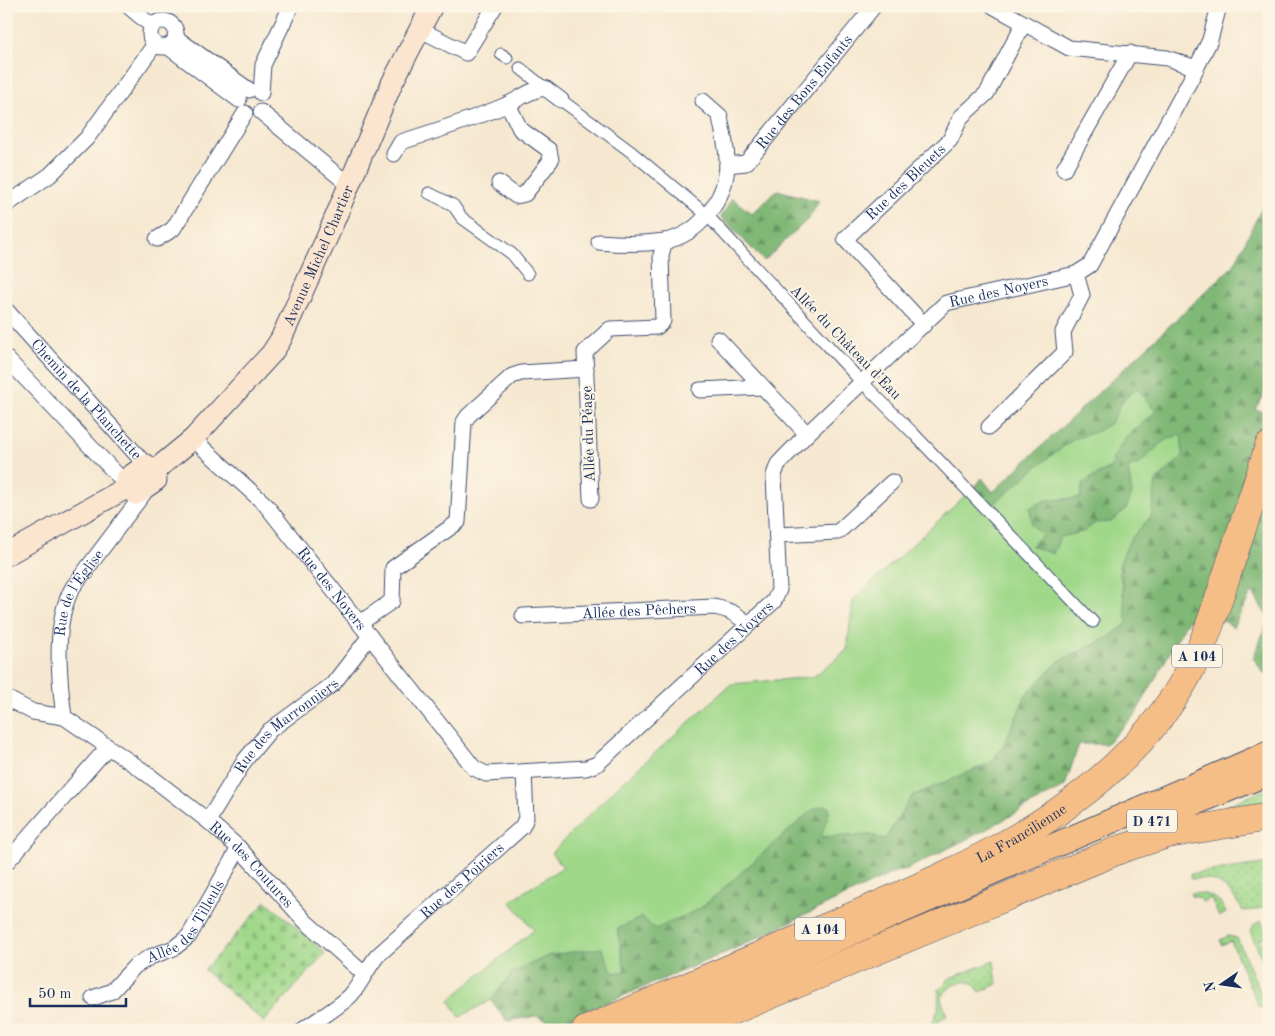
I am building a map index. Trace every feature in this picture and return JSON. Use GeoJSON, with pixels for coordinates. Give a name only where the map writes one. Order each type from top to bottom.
{"type":"FeatureCollection","features":[{"type":"Feature","properties":{"kind":"highway","name":"La Francilienne"},"geometry":{"type":"LineString","coordinates":[[586,1030],[859,913],[996,850],[1050,818],[1098,781],[1151,729],[1168,706],[1192,666],[1212,617],[1269,446]]}},
{"type":"Feature","properties":{"kind":"highway"},"geometry":{"type":"LineString","coordinates":[[1043,880],[1121,849],[1168,834],[1269,817]]}},
{"type":"Feature","properties":{"kind":"highway","name":"A 104"},"geometry":{"type":"LineString","coordinates":[[686,1030],[1043,880]]}},
{"type":"Feature","properties":{"kind":"main road","name":"Avenue Michel Chartier"},"geometry":{"type":"LineString","coordinates":[[149,474],[193,439],[272,353],[281,339],[392,83],[432,6]]}},
{"type":"Feature","properties":{"kind":"main road"},"geometry":{"type":"LineString","coordinates":[[7,554],[125,486],[136,494],[149,474]]}},
{"type":"Feature","properties":{"kind":"main road","name":"D 471"},"geometry":{"type":"LineString","coordinates":[[626,1030],[1269,753]]}},
{"type":"Feature","properties":{"kind":"main road","name":"D 471"},"geometry":{"type":"LineString","coordinates":[[1043,880],[1058,861],[1269,772]]}},
{"type":"Feature","properties":{"kind":"street"},"geometry":{"type":"LineString","coordinates":[[128,6],[152,26]]}},
{"type":"Feature","properties":{"kind":"street"},"geometry":{"type":"LineString","coordinates":[[157,239],[174,230],[248,99],[291,6]]}},
{"type":"Feature","properties":{"kind":"street"},"geometry":{"type":"LineString","coordinates":[[419,29],[466,53],[495,6]]}},
{"type":"Feature","properties":{"kind":"street","name":"Rue des Bons Enfants"},"geometry":{"type":"LineString","coordinates":[[727,165],[746,163],[874,6]]}},
{"type":"Feature","properties":{"kind":"street"},"geometry":{"type":"LineString","coordinates":[[993,6],[1069,48],[1167,58],[1196,68]]}},
{"type":"Feature","properties":{"kind":"street"},"geometry":{"type":"LineString","coordinates":[[989,427],[1066,352],[1064,332],[1082,295],[1076,274],[1090,264],[1196,68],[1210,40],[1219,6]]}},
{"type":"Feature","properties":{"kind":"street"},"geometry":{"type":"LineString","coordinates":[[6,205],[50,176],[87,138],[166,42],[175,29],[170,22],[162,20],[152,26],[150,34],[166,42],[248,99],[265,105],[261,112],[349,185]]}},
{"type":"Feature","properties":{"kind":"street","name":"Rue des Bleuets"},"geometry":{"type":"LineString","coordinates":[[924,324],[845,238],[950,140],[961,117],[987,93],[1024,23]]}},
{"type":"Feature","properties":{"kind":"street"},"geometry":{"type":"LineString","coordinates":[[1064,169],[1130,53]]}},
{"type":"Feature","properties":{"kind":"street"},"geometry":{"type":"LineString","coordinates":[[520,68],[561,100]]}},
{"type":"Feature","properties":{"kind":"street"},"geometry":{"type":"LineString","coordinates":[[394,154],[401,142],[457,125],[508,104],[532,89],[545,88]]}},
{"type":"Feature","properties":{"kind":"street","name":"Allée du Château d'Eau"},"geometry":{"type":"LineString","coordinates":[[561,100],[630,151],[707,215],[863,383],[1093,622]]}},
{"type":"Feature","properties":{"kind":"street"},"geometry":{"type":"LineString","coordinates":[[599,242],[665,241],[679,237],[694,228],[707,215],[717,201],[724,185],[727,165],[720,116],[703,101]]}},
{"type":"Feature","properties":{"kind":"street"},"geometry":{"type":"LineString","coordinates":[[499,183],[516,196],[526,194],[551,160],[549,150],[520,129],[508,104]]}},
{"type":"Feature","properties":{"kind":"street"},"geometry":{"type":"LineString","coordinates":[[429,194],[453,205],[462,218],[512,254],[528,274]]}},
{"type":"Feature","properties":{"kind":"street"},"geometry":{"type":"LineString","coordinates":[[360,623],[392,601],[394,568],[458,522],[464,422],[468,416],[512,376],[521,373],[586,369],[585,352],[610,329],[657,327],[663,320],[661,255],[665,241]]}},
{"type":"Feature","properties":{"kind":"street","name":"Rue des Noyers"},"geometry":{"type":"LineString","coordinates":[[193,439],[265,504],[474,768],[486,774],[586,768],[597,764],[774,601],[779,590],[774,475],[778,464],[807,434],[946,303],[1076,274]]}},
{"type":"Feature","properties":{"kind":"street","name":"Chemin de la Planchette"},"geometry":{"type":"LineString","coordinates":[[6,310],[149,474]]}},
{"type":"Feature","properties":{"kind":"street"},"geometry":{"type":"LineString","coordinates":[[718,339],[807,434]]}},
{"type":"Feature","properties":{"kind":"street"},"geometry":{"type":"LineString","coordinates":[[6,358],[125,486]]}},
{"type":"Feature","properties":{"kind":"street","name":"Allée du Péage"},"geometry":{"type":"LineString","coordinates":[[586,369],[591,499]]}},
{"type":"Feature","properties":{"kind":"street"},"geometry":{"type":"LineString","coordinates":[[700,390],[762,387]]}},
{"type":"Feature","properties":{"kind":"street","name":"Rue de l'Église"},"geometry":{"type":"LineString","coordinates":[[64,717],[61,691],[61,618],[65,601],[149,474]]}},
{"type":"Feature","properties":{"kind":"street"},"geometry":{"type":"LineString","coordinates":[[777,535],[838,532],[892,482]]}},
{"type":"Feature","properties":{"kind":"street","name":"Allée des Pêchers"},"geometry":{"type":"LineString","coordinates":[[523,616],[714,607],[729,610],[741,617],[748,625]]}},
{"type":"Feature","properties":{"kind":"street","name":"Rue des Marronniers"},"geometry":{"type":"LineString","coordinates":[[208,821],[245,760],[270,730],[333,684],[370,636]]}},
{"type":"Feature","properties":{"kind":"street"},"geometry":{"type":"LineString","coordinates":[[6,698],[32,712],[64,717]]}},
{"type":"Feature","properties":{"kind":"street","name":"Rue des Coutures"},"geometry":{"type":"LineString","coordinates":[[64,717],[208,821],[238,848],[304,921],[363,973]]}},
{"type":"Feature","properties":{"kind":"street"},"geometry":{"type":"LineString","coordinates":[[6,863],[108,748]]}},
{"type":"Feature","properties":{"kind":"street","name":"Rue des Poiriers"},"geometry":{"type":"LineString","coordinates":[[363,973],[377,956],[522,826],[526,818],[524,772]]}},
{"type":"Feature","properties":{"kind":"street","name":"Allée des Tilleuls"},"geometry":{"type":"LineString","coordinates":[[93,998],[112,991],[135,966],[150,957],[174,948],[189,936],[238,848]]}},
{"type":"Feature","properties":{"kind":"street"},"geometry":{"type":"LineString","coordinates":[[303,1030],[349,996],[361,983],[363,973]]}},
{"type":"Feature","properties":{"kind":"green space"},"geometry":{"type":"Polygon","coordinates":[[[777,190],[819,201],[809,218],[764,261],[721,217],[732,198],[752,214],[777,190]]]}},
{"type":"Feature","properties":{"kind":"green space"},"geometry":{"type":"Polygon","coordinates":[[[1269,193],[1269,386],[1255,409],[1269,414],[1269,619],[1252,592],[1233,627],[1224,621],[1188,620],[1135,715],[1106,744],[1079,744],[1065,786],[985,830],[907,869],[895,872],[734,949],[556,1024],[536,1016],[507,1021],[491,1000],[512,973],[550,955],[602,948],[613,973],[625,970],[617,929],[642,917],[701,908],[812,810],[823,806],[829,807],[822,837],[871,835],[885,839],[912,796],[990,763],[1002,748],[1026,695],[1059,661],[1109,637],[1123,588],[1119,566],[1129,541],[1151,516],[1156,481],[1183,456],[1164,441],[1139,464],[1128,468],[1132,494],[1126,509],[1111,522],[1095,523],[1083,532],[1060,537],[1053,554],[1030,546],[1032,525],[1030,508],[1046,500],[1080,498],[1083,483],[1101,474],[1116,463],[1112,461],[1120,445],[1155,412],[1123,400],[1111,423],[1096,432],[1074,439],[1040,464],[992,506],[972,491],[982,478],[993,492],[1234,265],[1269,193]]]}},
{"type":"Feature","properties":{"kind":"green space"},"geometry":{"type":"Polygon","coordinates":[[[1137,388],[1156,412],[1125,439],[1112,461],[1117,463],[1083,483],[1080,498],[1046,500],[1030,508],[1032,525],[1042,535],[1031,546],[1053,554],[1060,537],[1083,532],[1095,523],[1111,522],[1126,509],[1132,494],[1128,468],[1139,464],[1164,441],[1181,434],[1183,456],[1156,481],[1151,516],[1129,541],[1119,566],[1127,623],[1109,637],[1059,661],[1026,695],[1002,748],[990,763],[912,796],[885,839],[871,835],[821,837],[829,813],[829,807],[823,806],[812,810],[701,908],[655,929],[642,917],[617,929],[625,971],[613,973],[602,948],[550,955],[512,973],[491,1000],[460,1017],[449,1000],[534,930],[510,901],[563,867],[551,853],[613,791],[731,684],[813,677],[847,650],[853,600],[968,493],[992,506],[1040,464],[1074,439],[1096,432],[1111,423],[1123,400],[1137,388]]]}},
{"type":"Feature","properties":{"kind":"green space"},"geometry":{"type":"Polygon","coordinates":[[[1269,619],[1269,673],[1264,673],[1253,658],[1269,619]]]}},
{"type":"Feature","properties":{"kind":"green space"},"geometry":{"type":"Polygon","coordinates":[[[1269,788],[1269,810],[1235,812],[1225,806],[1269,788]]]}},
{"type":"Feature","properties":{"kind":"green space"},"geometry":{"type":"Polygon","coordinates":[[[1269,863],[1269,905],[1256,910],[1243,911],[1233,896],[1223,886],[1209,880],[1191,879],[1190,874],[1269,863]]]}},
{"type":"Feature","properties":{"kind":"green space"},"geometry":{"type":"Polygon","coordinates":[[[1191,893],[1208,895],[1216,899],[1226,913],[1219,917],[1211,898],[1202,902],[1197,897],[1191,896],[1191,893]]]}},
{"type":"Feature","properties":{"kind":"green space"},"geometry":{"type":"Polygon","coordinates":[[[266,901],[325,953],[264,1022],[204,970],[266,901]]]}},
{"type":"Feature","properties":{"kind":"green space"},"geometry":{"type":"Polygon","coordinates":[[[1261,921],[1268,935],[1260,939],[1269,960],[1269,975],[1250,931],[1255,924],[1261,921]]]}},
{"type":"Feature","properties":{"kind":"green space"},"geometry":{"type":"Polygon","coordinates":[[[1228,936],[1237,938],[1266,1005],[1259,1008],[1231,941],[1221,945],[1220,940],[1228,936]]]}},
{"type":"Feature","properties":{"kind":"green space"},"geometry":{"type":"Polygon","coordinates":[[[994,961],[997,984],[980,992],[971,983],[962,982],[953,985],[941,999],[947,1016],[938,1020],[943,1030],[934,1030],[932,1023],[938,1010],[939,989],[950,978],[994,961]]]}}]}
